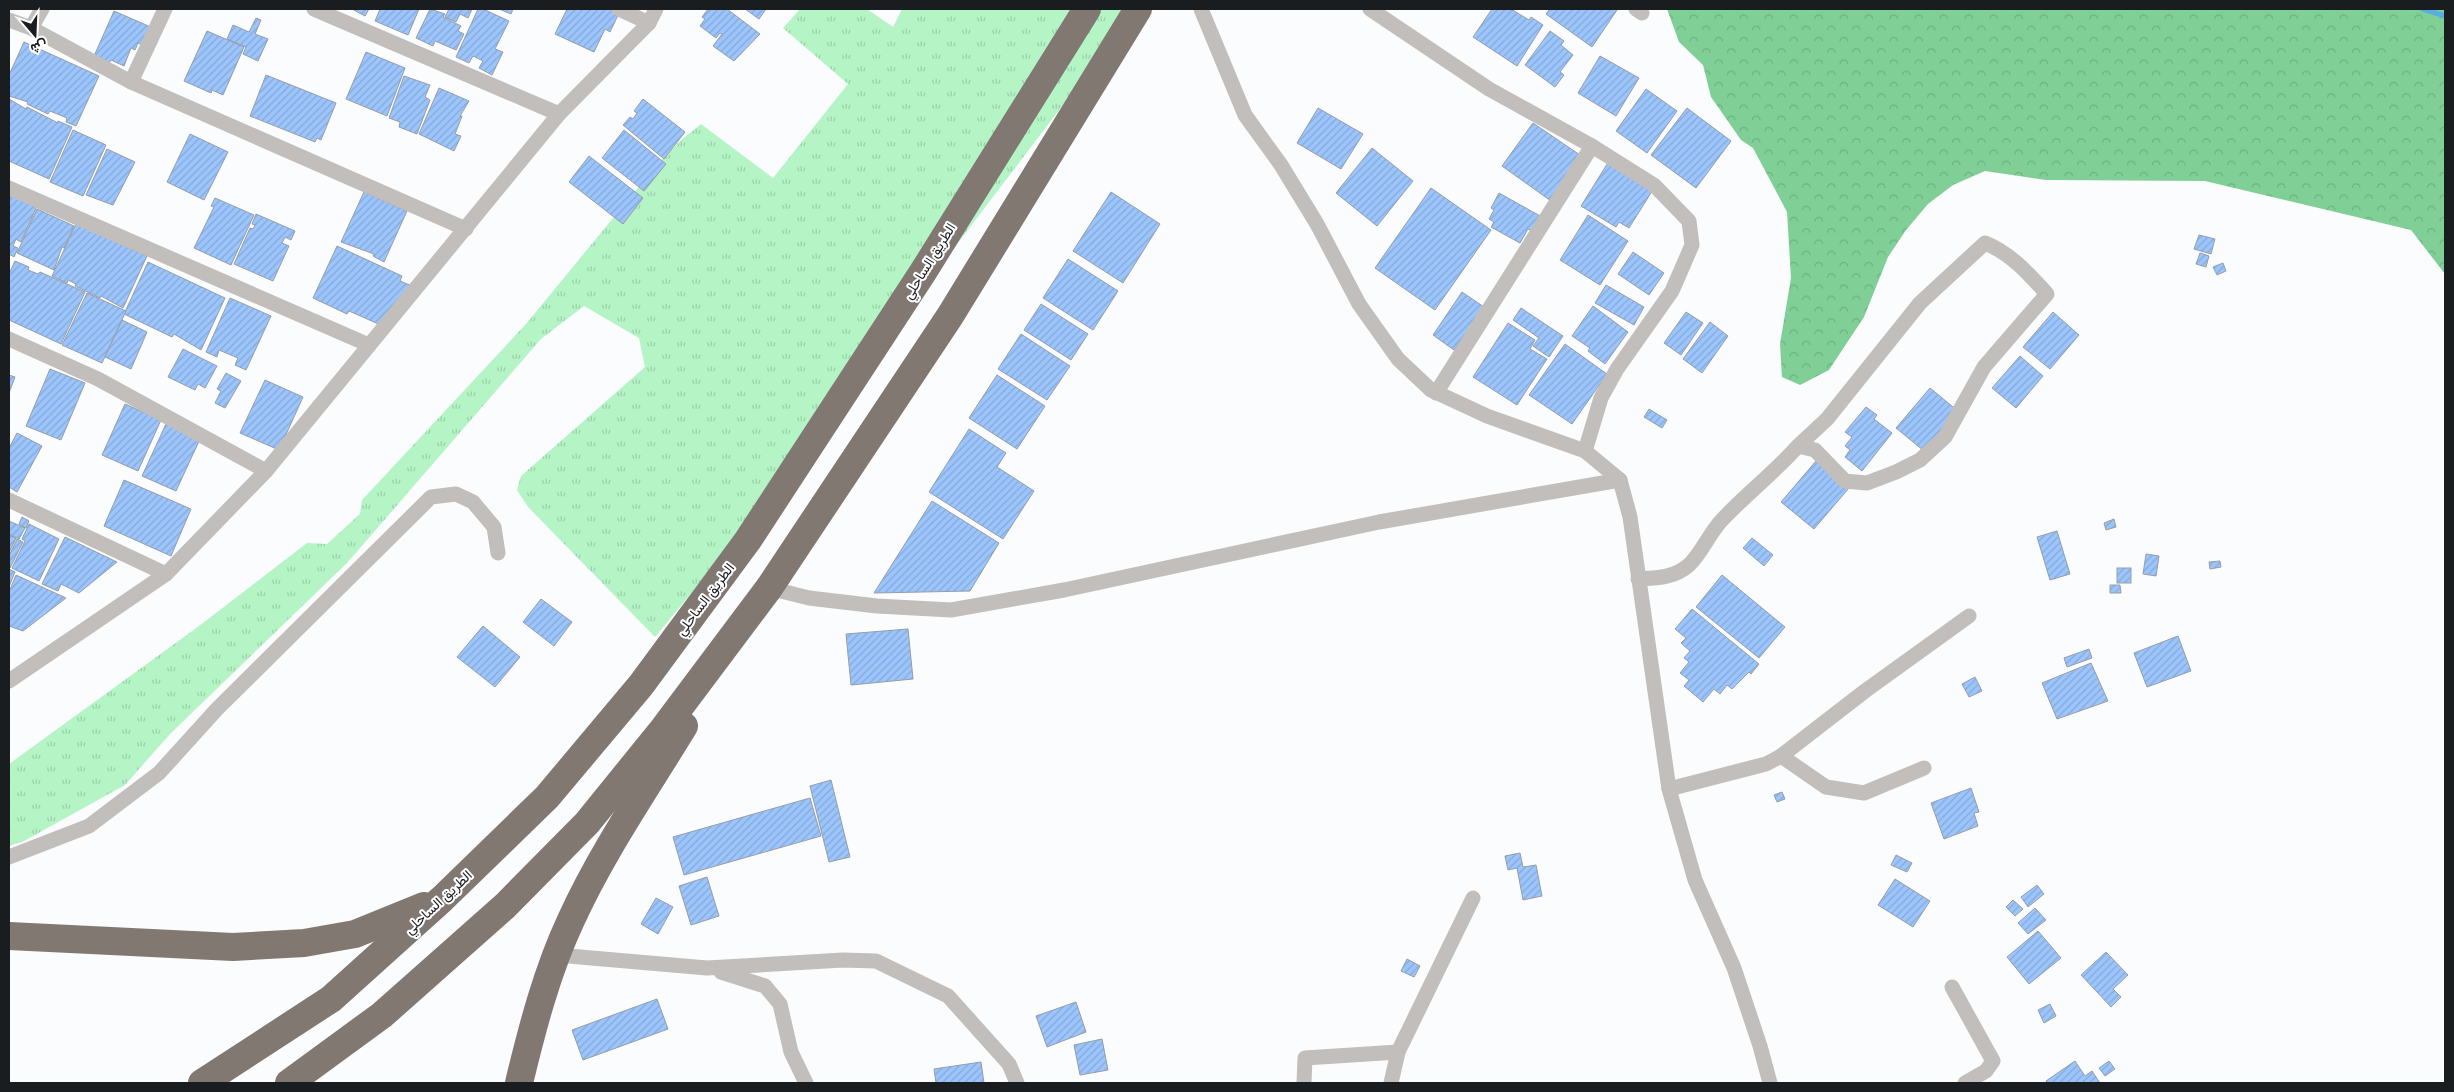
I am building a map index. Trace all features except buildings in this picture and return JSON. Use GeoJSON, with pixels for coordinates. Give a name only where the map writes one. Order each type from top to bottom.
{"type":"FeatureCollection","features":[{"type":"Feature","properties":{"kind":"highway","name":"الطريق الساحلي"},"geometry":{"type":"LineString","coordinates":[[202,1083],[331,998],[442,899],[547,797],[641,685],[748,540],[923,272],[1087,9]]}},
{"type":"Feature","properties":{"kind":"highway"},"geometry":{"type":"LineString","coordinates":[[519,1083],[528,1044],[557,955],[571,920],[618,832],[769,588],[950,316],[1138,9]]}},
{"type":"Feature","properties":{"kind":"highway"},"geometry":{"type":"LineString","coordinates":[[289,1083],[382,1015],[505,906],[587,823],[664,728],[769,588]]}},
{"type":"Feature","properties":{"kind":"highway"},"geometry":{"type":"LineString","coordinates":[[9,936],[233,947],[304,943],[354,934],[442,899]]}},
{"type":"Feature","properties":{"kind":"street"},"geometry":{"type":"LineString","coordinates":[[31,28],[42,9]]}},
{"type":"Feature","properties":{"kind":"street"},"geometry":{"type":"LineString","coordinates":[[131,82],[165,9]]}},
{"type":"Feature","properties":{"kind":"street"},"geometry":{"type":"LineString","coordinates":[[314,9],[559,114]]}},
{"type":"Feature","properties":{"kind":"street"},"geometry":{"type":"LineString","coordinates":[[619,9],[649,23]]}},
{"type":"Feature","properties":{"kind":"street"},"geometry":{"type":"LineString","coordinates":[[9,681],[166,574],[266,471],[559,114],[649,23],[656,9]]}},
{"type":"Feature","properties":{"kind":"street"},"geometry":{"type":"LineString","coordinates":[[1201,9],[1245,115],[1292,182],[1317,224],[1359,304],[1398,359],[1436,393],[1487,416],[1585,451],[1620,480],[1630,517],[1669,789],[1695,880],[1734,968],[1770,1083]]}},
{"type":"Feature","properties":{"kind":"street"},"geometry":{"type":"LineString","coordinates":[[1370,9],[1489,89],[1592,146],[1654,184],[1689,221],[1692,245],[1672,291],[1617,370],[1601,398],[1585,451]]}},
{"type":"Feature","properties":{"kind":"street"},"geometry":{"type":"LineString","coordinates":[[9,20],[31,28],[131,82],[466,228]]}},
{"type":"Feature","properties":{"kind":"street"},"geometry":{"type":"LineString","coordinates":[[1436,393],[1592,146]]}},
{"type":"Feature","properties":{"kind":"street"},"geometry":{"type":"LineString","coordinates":[[9,188],[369,345]]}},
{"type":"Feature","properties":{"kind":"street"},"geometry":{"type":"LineString","coordinates":[[1638,579],[1668,577],[1690,564],[1719,523],[1742,499],[1770,476],[1798,446],[1827,419],[1920,303],[1984,243],[2000,249],[2027,271],[2047,294],[1984,367],[1945,437],[1920,460],[1867,483],[1845,480],[1815,450],[1798,446]]}},
{"type":"Feature","properties":{"kind":"street"},"geometry":{"type":"LineString","coordinates":[[9,339],[98,379],[266,471]]}},
{"type":"Feature","properties":{"kind":"street"},"geometry":{"type":"LineString","coordinates":[[769,588],[809,598],[877,606],[951,610],[1064,590],[1379,522],[1620,480]]}},
{"type":"Feature","properties":{"kind":"street"},"geometry":{"type":"LineString","coordinates":[[9,857],[89,826],[159,773],[217,709],[431,496],[456,494],[473,502],[494,527],[498,553]]}},
{"type":"Feature","properties":{"kind":"street"},"geometry":{"type":"LineString","coordinates":[[9,500],[166,574]]}},
{"type":"Feature","properties":{"kind":"street"},"geometry":{"type":"LineString","coordinates":[[1669,789],[1766,764],[1781,756],[1865,690],[1970,616]]}},
{"type":"Feature","properties":{"kind":"street"},"geometry":{"type":"LineString","coordinates":[[1781,756],[1826,787],[1864,792],[1924,768]]}},
{"type":"Feature","properties":{"kind":"street"},"geometry":{"type":"LineString","coordinates":[[1391,1083],[1398,1052],[1473,898]]}},
{"type":"Feature","properties":{"kind":"street"},"geometry":{"type":"LineString","coordinates":[[557,955],[707,968],[842,960],[876,962],[948,996],[1009,1064],[1017,1083]]}},
{"type":"Feature","properties":{"kind":"street"},"geometry":{"type":"LineString","coordinates":[[707,968],[765,986],[780,1004],[791,1052],[806,1083]]}},
{"type":"Feature","properties":{"kind":"street"},"geometry":{"type":"LineString","coordinates":[[1952,987],[1993,1061],[1986,1071],[1965,1083]]}},
{"type":"Feature","properties":{"kind":"street"},"geometry":{"type":"LineString","coordinates":[[1304,1083],[1304,1058],[1398,1052]]}},
{"type":"Feature","properties":{"kind":"green space"},"geometry":{"type":"Polygon","coordinates":[[[800,9],[867,9],[893,27],[902,9],[1136,9],[693,591],[655,637],[528,507],[517,490],[521,476],[645,367],[639,338],[584,306],[541,339],[347,563],[170,734],[125,785],[24,841],[9,846],[9,764],[199,626],[307,543],[327,544],[360,514],[362,500],[526,324],[655,167],[680,141],[701,124],[773,178],[848,84],[783,28],[800,9]]]}},
{"type":"Feature","properties":{"kind":"green space"},"geometry":{"type":"Polygon","coordinates":[[[1667,9],[2445,9],[2445,274],[2411,230],[2205,181],[2046,180],[1985,171],[1953,185],[1928,204],[1906,230],[1888,257],[1864,317],[1829,370],[1800,385],[1782,377],[1780,344],[1791,278],[1787,212],[1753,148],[1741,140],[1711,97],[1703,65],[1679,42],[1667,9]]]}},
{"type":"Feature","properties":{"kind":"waterway"},"geometry":{"type":"LineString","coordinates":[[2423,9],[2445,16]]}}]}
